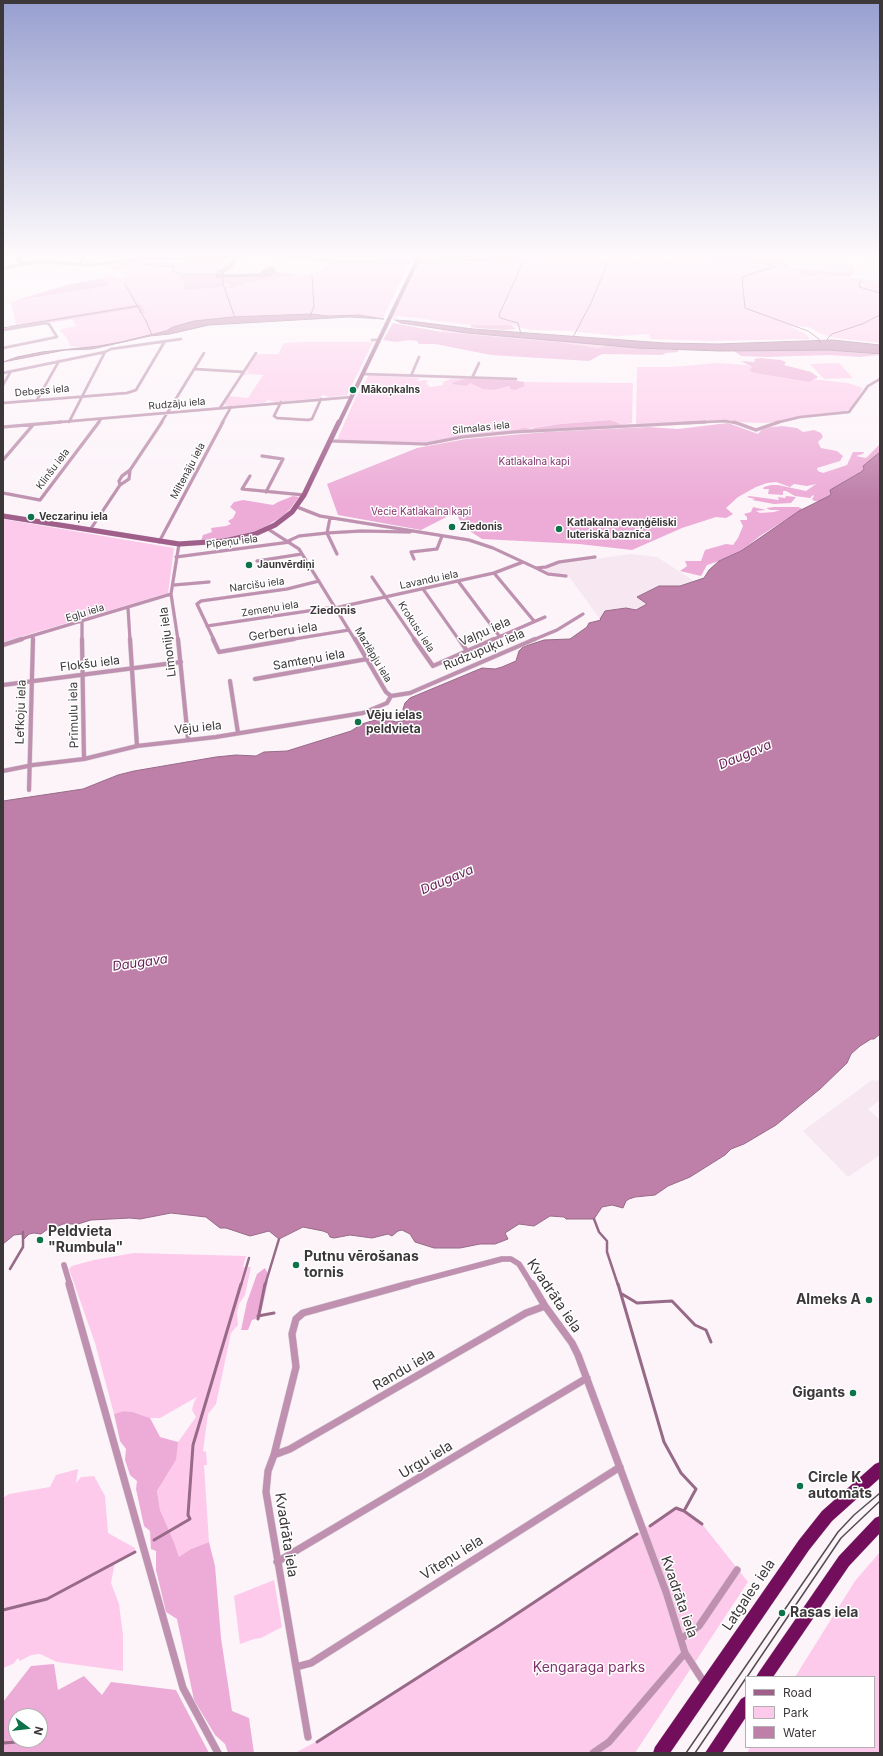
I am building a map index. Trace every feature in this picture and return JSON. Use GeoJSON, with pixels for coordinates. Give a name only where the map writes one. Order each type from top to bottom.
{"type":"FeatureCollection","features":[{"type":"Feature","properties":{"kind":"highway","name":"Latgales iela"},"geometry":{"type":"LineString","coordinates":[[661,1753],[804,1545],[827,1516],[880,1469]]}},
{"type":"Feature","properties":{"kind":"highway"},"geometry":{"type":"LineString","coordinates":[[765,1676],[844,1561],[880,1523]]}},
{"type":"Feature","properties":{"kind":"highway"},"geometry":{"type":"LineString","coordinates":[[713,1753],[745,1705]]}},
{"type":"Feature","properties":{"kind":"main road"},"geometry":{"type":"LineString","coordinates":[[3,516],[179,544],[224,541],[268,529],[281,522],[297,507],[331,441],[380,337]]}},
{"type":"Feature","properties":{"kind":"street"},"geometry":{"type":"LineString","coordinates":[[3,348],[56,338],[55,337]]}},
{"type":"Feature","properties":{"kind":"street"},"geometry":{"type":"LineString","coordinates":[[3,373],[99,352],[105,352],[111,349],[181,339]]}},
{"type":"Feature","properties":{"kind":"street"},"geometry":{"type":"LineString","coordinates":[[372,340],[379,340]]}},
{"type":"Feature","properties":{"kind":"street","name":"Debess iela"},"geometry":{"type":"LineString","coordinates":[[3,403],[127,393],[136,390],[165,341]]}},
{"type":"Feature","properties":{"kind":"street"},"geometry":{"type":"LineString","coordinates":[[69,422],[105,352]]}},
{"type":"Feature","properties":{"kind":"street"},"geometry":{"type":"LineString","coordinates":[[120,485],[119,481],[122,476],[130,470],[204,353]]}},
{"type":"Feature","properties":{"kind":"street"},"geometry":{"type":"LineString","coordinates":[[220,408],[256,353]]}},
{"type":"Feature","properties":{"kind":"street"},"geometry":{"type":"LineString","coordinates":[[411,376],[419,357]]}},
{"type":"Feature","properties":{"kind":"street"},"geometry":{"type":"LineString","coordinates":[[37,400],[59,361]]}},
{"type":"Feature","properties":{"kind":"street"},"geometry":{"type":"LineString","coordinates":[[472,378],[479,363]]}},
{"type":"Feature","properties":{"kind":"street"},"geometry":{"type":"LineString","coordinates":[[194,369],[244,372]]}},
{"type":"Feature","properties":{"kind":"street"},"geometry":{"type":"LineString","coordinates":[[3,385],[11,372]]}},
{"type":"Feature","properties":{"kind":"street"},"geometry":{"type":"LineString","coordinates":[[363,374],[516,379]]}},
{"type":"Feature","properties":{"kind":"street","name":"Silmalas iela"},"geometry":{"type":"LineString","coordinates":[[331,441],[426,444],[474,436],[513,432],[725,421],[734,422],[756,430],[775,423],[800,417],[849,412],[868,386],[880,379]]}},
{"type":"Feature","properties":{"kind":"street","name":"Rudzāju iela"},"geometry":{"type":"LineString","coordinates":[[3,427],[232,407],[270,402],[352,397]]}},
{"type":"Feature","properties":{"kind":"street"},"geometry":{"type":"LineString","coordinates":[[281,402],[274,416],[277,418],[308,420],[312,419],[323,398]]}},
{"type":"Feature","properties":{"kind":"street","name":"Miltenāju iela"},"geometry":{"type":"LineString","coordinates":[[159,542],[232,407]]}},
{"type":"Feature","properties":{"kind":"street","name":"Klinšu iela"},"geometry":{"type":"LineString","coordinates":[[3,494],[40,500],[101,419]]}},
{"type":"Feature","properties":{"kind":"street"},"geometry":{"type":"LineString","coordinates":[[3,460],[33,425]]}},
{"type":"Feature","properties":{"kind":"street"},"geometry":{"type":"LineString","coordinates":[[262,456],[283,459],[266,492]]}},
{"type":"Feature","properties":{"kind":"street"},"geometry":{"type":"LineString","coordinates":[[90,530],[120,485],[129,479],[131,472],[130,470]]}},
{"type":"Feature","properties":{"kind":"street"},"geometry":{"type":"LineString","coordinates":[[250,476],[242,490],[304,495]]}},
{"type":"Feature","properties":{"kind":"street"},"geometry":{"type":"LineString","coordinates":[[297,507],[316,515],[330,518],[482,544],[548,574],[566,576]]}},
{"type":"Feature","properties":{"kind":"street"},"geometry":{"type":"LineString","coordinates":[[330,518],[327,533],[337,554]]}},
{"type":"Feature","properties":{"kind":"street","name":"Mazlēpju iela"},"geometry":{"type":"LineString","coordinates":[[268,529],[289,542],[302,554],[320,581],[376,676],[390,696]]}},
{"type":"Feature","properties":{"kind":"street","name":"Pīpeņu iela"},"geometry":{"type":"LineString","coordinates":[[176,557],[289,542],[299,536],[327,533],[404,533],[411,531]]}},
{"type":"Feature","properties":{"kind":"street"},"geometry":{"type":"LineString","coordinates":[[414,559],[411,552],[437,549],[442,536]]}},
{"type":"Feature","properties":{"kind":"street","name":"Limoniju iela"},"geometry":{"type":"LineString","coordinates":[[179,544],[176,557],[174,585],[171,594],[188,739]]}},
{"type":"Feature","properties":{"kind":"street"},"geometry":{"type":"LineString","coordinates":[[257,561],[302,554]]}},
{"type":"Feature","properties":{"kind":"street"},"geometry":{"type":"LineString","coordinates":[[536,568],[546,567],[559,562],[595,557]]}},
{"type":"Feature","properties":{"kind":"street","name":"Lavandu iela"},"geometry":{"type":"LineString","coordinates":[[335,607],[494,573],[523,562]]}},
{"type":"Feature","properties":{"kind":"street"},"geometry":{"type":"LineString","coordinates":[[494,573],[534,622]]}},
{"type":"Feature","properties":{"kind":"street","name":"Krokusu iela"},"geometry":{"type":"LineString","coordinates":[[372,576],[430,663],[434,666]]}},
{"type":"Feature","properties":{"kind":"street","name":"Narcišu iela"},"geometry":{"type":"LineString","coordinates":[[207,626],[197,603],[306,586],[320,581]]}},
{"type":"Feature","properties":{"kind":"street"},"geometry":{"type":"LineString","coordinates":[[458,581],[500,637]]}},
{"type":"Feature","properties":{"kind":"street"},"geometry":{"type":"LineString","coordinates":[[174,585],[209,582]]}},
{"type":"Feature","properties":{"kind":"street"},"geometry":{"type":"LineString","coordinates":[[422,589],[467,651]]}},
{"type":"Feature","properties":{"kind":"street","name":"Egļu iela"},"geometry":{"type":"LineString","coordinates":[[3,645],[171,594]]}},
{"type":"Feature","properties":{"kind":"street","name":"Zemeņu iela"},"geometry":{"type":"LineString","coordinates":[[207,626],[335,607]]}},
{"type":"Feature","properties":{"kind":"street"},"geometry":{"type":"LineString","coordinates":[[128,608],[137,746]]}},
{"type":"Feature","properties":{"kind":"street","name":"Rudzupuķu iela"},"geometry":{"type":"LineString","coordinates":[[390,696],[410,693],[557,630],[583,614]]}},
{"type":"Feature","properties":{"kind":"street","name":"Vaļņu iela"},"geometry":{"type":"LineString","coordinates":[[434,666],[545,617]]}},
{"type":"Feature","properties":{"kind":"street","name":"Prīmulu iela"},"geometry":{"type":"LineString","coordinates":[[82,622],[84,759]]}},
{"type":"Feature","properties":{"kind":"street","name":"Gerberu iela"},"geometry":{"type":"LineString","coordinates":[[207,626],[219,652],[313,638],[349,630]]}},
{"type":"Feature","properties":{"kind":"street","name":"Lefkoju iela"},"geometry":{"type":"LineString","coordinates":[[29,790],[33,636]]}},
{"type":"Feature","properties":{"kind":"street","name":"Samteņu iela"},"geometry":{"type":"LineString","coordinates":[[255,680],[367,660]]}},
{"type":"Feature","properties":{"kind":"street","name":"Flokšu iela"},"geometry":{"type":"LineString","coordinates":[[3,686],[180,662]]}},
{"type":"Feature","properties":{"kind":"street"},"geometry":{"type":"LineString","coordinates":[[230,681],[238,733]]}},
{"type":"Feature","properties":{"kind":"street","name":"Vēju iela"},"geometry":{"type":"LineString","coordinates":[[3,771],[84,759],[137,746],[198,739],[363,713],[386,703],[390,699],[390,696]]}},
{"type":"Feature","properties":{"kind":"street","name":"Kvadrāta iela"},"geometry":{"type":"LineString","coordinates":[[308,1737],[266,1492],[268,1471],[274,1455],[277,1439],[294,1383],[296,1368],[292,1334],[293,1325],[296,1319],[303,1313],[502,1259],[511,1259],[519,1264],[545,1306],[572,1342],[666,1592],[685,1653],[707,1686]]}},
{"type":"Feature","properties":{"kind":"street"},"geometry":{"type":"LineString","coordinates":[[64,1265],[183,1688],[218,1753]]}},
{"type":"Feature","properties":{"kind":"street","name":"Randu iela"},"geometry":{"type":"LineString","coordinates":[[274,1455],[290,1449],[526,1313],[545,1306]]}},
{"type":"Feature","properties":{"kind":"street","name":"Urgu iela"},"geometry":{"type":"LineString","coordinates":[[278,1562],[586,1378]]}},
{"type":"Feature","properties":{"kind":"street","name":"Vīteņu iela"},"geometry":{"type":"LineString","coordinates":[[296,1667],[318,1658],[620,1467]]}},
{"type":"Feature","properties":{"kind":"street"},"geometry":{"type":"LineString","coordinates":[[681,1639],[699,1626],[737,1570]]}},
{"type":"Feature","properties":{"kind":"street"},"geometry":{"type":"LineString","coordinates":[[593,1753],[609,1742],[685,1653]]}},
{"type":"Feature","properties":{"kind":"shaded area"},"geometry":{"type":"Polygon","coordinates":[[[631,554],[657,557],[694,581],[680,586],[659,586],[637,597],[647,604],[635,610],[626,608],[605,611],[600,619],[570,578],[564,573],[557,575],[543,569],[559,564],[631,554]]]}},
{"type":"Feature","properties":{"kind":"shaded area"},"geometry":{"type":"Polygon","coordinates":[[[880,1078],[880,1100],[868,1109],[880,1120],[880,1155],[848,1177],[803,1131],[872,1080],[876,1081],[880,1078]]]}},
{"type":"Feature","properties":{"kind":"green space"},"geometry":{"type":"Polygon","coordinates":[[[66,337],[142,337],[84,348],[70,346],[66,337]]]}},
{"type":"Feature","properties":{"kind":"green space"},"geometry":{"type":"Polygon","coordinates":[[[385,337],[499,337],[558,342],[599,348],[606,346],[678,350],[678,352],[666,353],[662,355],[602,354],[589,361],[491,355],[435,344],[419,344],[417,341],[410,340],[396,342],[383,340],[385,337]]]}},
{"type":"Feature","properties":{"kind":"green space"},"geometry":{"type":"Polygon","coordinates":[[[499,337],[638,348],[606,346],[599,348],[558,342],[499,337]]]}},
{"type":"Feature","properties":{"kind":"green space"},"geometry":{"type":"Polygon","coordinates":[[[650,337],[808,337],[810,339],[708,341],[650,339],[650,337]]]}},
{"type":"Feature","properties":{"kind":"green space"},"geometry":{"type":"Polygon","coordinates":[[[831,337],[880,337],[880,343],[831,337]]]}},
{"type":"Feature","properties":{"kind":"green space"},"geometry":{"type":"Polygon","coordinates":[[[373,342],[347,395],[329,397],[323,395],[319,398],[276,402],[268,400],[264,403],[228,406],[223,404],[229,396],[248,398],[263,375],[248,374],[241,377],[249,372],[246,371],[256,355],[278,354],[284,343],[373,342]]]}},
{"type":"Feature","properties":{"kind":"green space"},"geometry":{"type":"Polygon","coordinates":[[[829,350],[880,355],[860,357],[828,355],[766,357],[741,356],[734,351],[829,350]]]}},
{"type":"Feature","properties":{"kind":"green space"},"geometry":{"type":"Polygon","coordinates":[[[760,358],[781,360],[786,362],[784,365],[811,372],[818,377],[809,382],[754,373],[749,370],[752,367],[741,361],[755,362],[754,359],[760,358]]]}},
{"type":"Feature","properties":{"kind":"green space"},"geometry":{"type":"Polygon","coordinates":[[[716,363],[747,365],[753,368],[754,373],[809,382],[811,379],[848,383],[863,388],[851,409],[842,412],[800,416],[780,422],[636,425],[637,367],[673,367],[716,363]]]}},
{"type":"Feature","properties":{"kind":"green space"},"geometry":{"type":"Polygon","coordinates":[[[839,363],[853,378],[824,379],[810,364],[839,363]]]}},
{"type":"Feature","properties":{"kind":"green space"},"geometry":{"type":"Polygon","coordinates":[[[369,375],[420,378],[416,381],[426,380],[428,381],[426,383],[430,387],[443,385],[443,382],[450,379],[464,379],[453,382],[467,386],[470,383],[495,390],[510,386],[525,386],[524,382],[633,383],[632,423],[623,425],[610,420],[560,424],[425,443],[337,440],[355,399],[369,375]]]}},
{"type":"Feature","properties":{"kind":"green space"},"geometry":{"type":"Polygon","coordinates":[[[464,379],[507,379],[524,382],[525,386],[515,390],[510,389],[510,386],[495,390],[483,389],[470,383],[467,386],[452,384],[453,382],[464,379]]]}},
{"type":"Feature","properties":{"kind":"green space"},"geometry":{"type":"Polygon","coordinates":[[[610,420],[623,425],[508,432],[524,428],[532,429],[560,424],[610,420]]]}},
{"type":"Feature","properties":{"kind":"green space"},"geometry":{"type":"Polygon","coordinates":[[[728,423],[758,434],[763,428],[782,426],[797,428],[803,432],[814,430],[821,433],[823,437],[818,442],[821,448],[837,451],[843,456],[840,461],[817,468],[818,471],[823,473],[847,465],[853,452],[864,452],[863,454],[856,456],[866,458],[880,444],[880,452],[861,472],[830,490],[831,495],[820,501],[814,501],[812,499],[814,496],[813,495],[810,498],[795,496],[786,491],[783,491],[783,495],[768,494],[769,489],[763,489],[764,487],[771,485],[778,485],[806,491],[816,484],[807,486],[794,484],[790,487],[776,482],[767,483],[738,497],[726,508],[733,514],[726,518],[716,517],[682,528],[632,550],[579,544],[482,539],[462,526],[456,512],[421,530],[338,515],[327,484],[417,448],[466,439],[546,432],[648,427],[678,429],[728,423]]]}},
{"type":"Feature","properties":{"kind":"green space"},"geometry":{"type":"Polygon","coordinates":[[[293,496],[299,497],[290,509],[283,516],[260,530],[220,540],[201,541],[203,535],[212,532],[211,528],[231,524],[228,521],[233,518],[236,512],[230,507],[234,502],[243,500],[273,505],[293,496]]]}},
{"type":"Feature","properties":{"kind":"green space"},"geometry":{"type":"Polygon","coordinates":[[[747,497],[779,500],[778,497],[796,497],[791,503],[774,504],[752,500],[755,499],[747,497]]]}},
{"type":"Feature","properties":{"kind":"green space"},"geometry":{"type":"Polygon","coordinates":[[[753,507],[766,510],[756,511],[760,513],[780,510],[770,510],[766,508],[774,507],[798,507],[803,509],[760,536],[741,551],[707,565],[701,576],[680,571],[687,566],[685,561],[701,561],[705,550],[726,544],[733,545],[743,526],[740,520],[747,520],[747,517],[744,514],[751,512],[753,507]]]}},
{"type":"Feature","properties":{"kind":"green space"},"geometry":{"type":"Polygon","coordinates":[[[3,519],[174,548],[168,593],[3,642],[3,519]]]}},
{"type":"Feature","properties":{"kind":"green space"},"geometry":{"type":"Polygon","coordinates":[[[134,1253],[246,1256],[243,1267],[251,1267],[245,1295],[239,1304],[237,1313],[238,1325],[231,1333],[216,1404],[208,1414],[203,1451],[206,1452],[207,1465],[204,1465],[209,1542],[191,1549],[179,1558],[174,1542],[160,1510],[157,1491],[176,1460],[173,1449],[196,1417],[192,1410],[197,1397],[160,1418],[150,1418],[133,1412],[124,1411],[114,1414],[95,1343],[69,1269],[72,1266],[94,1260],[134,1253]]]}},
{"type":"Feature","properties":{"kind":"green space"},"geometry":{"type":"Polygon","coordinates":[[[265,1268],[268,1281],[260,1318],[252,1320],[248,1330],[241,1330],[247,1302],[257,1274],[265,1268]]]}},
{"type":"Feature","properties":{"kind":"green space"},"geometry":{"type":"Polygon","coordinates":[[[124,1411],[133,1412],[150,1418],[160,1437],[178,1442],[176,1460],[157,1491],[160,1510],[179,1557],[191,1549],[209,1542],[215,1566],[221,1638],[232,1711],[249,1718],[254,1753],[228,1753],[225,1744],[215,1735],[194,1700],[177,1619],[166,1612],[156,1570],[156,1551],[151,1549],[150,1531],[144,1526],[136,1489],[137,1481],[130,1475],[125,1460],[126,1449],[120,1441],[114,1414],[124,1411]]]}},
{"type":"Feature","properties":{"kind":"green space"},"geometry":{"type":"Polygon","coordinates":[[[78,1469],[76,1483],[81,1477],[94,1476],[105,1496],[108,1533],[135,1548],[135,1552],[115,1562],[111,1583],[119,1604],[123,1635],[123,1671],[57,1662],[40,1654],[31,1655],[20,1661],[18,1658],[13,1664],[3,1668],[3,1498],[9,1494],[50,1487],[56,1475],[78,1469]]]}},
{"type":"Feature","properties":{"kind":"green space","name":"Ķengaraga parks"},"geometry":{"type":"Polygon","coordinates":[[[676,1508],[684,1511],[702,1524],[748,1582],[635,1753],[295,1753],[338,1730],[676,1508]]]}},
{"type":"Feature","properties":{"kind":"green space"},"geometry":{"type":"Polygon","coordinates":[[[880,1552],[880,1753],[747,1753],[750,1748],[875,1748],[875,1676],[796,1676],[855,1581],[880,1552]]]}},
{"type":"Feature","properties":{"kind":"green space"},"geometry":{"type":"Polygon","coordinates":[[[274,1580],[282,1627],[261,1638],[240,1644],[234,1596],[274,1580]]]}},
{"type":"Feature","properties":{"kind":"green space"},"geometry":{"type":"Polygon","coordinates":[[[54,1664],[58,1690],[84,1676],[102,1695],[111,1682],[176,1690],[209,1753],[3,1753],[3,1702],[31,1666],[54,1664]]]}},
{"type":"Feature","properties":{"kind":"water"},"geometry":{"type":"Polygon","coordinates":[[[146,337],[92,349],[65,350],[3,362],[17,357],[42,352],[99,346],[146,337]]]}},
{"type":"Feature","properties":{"kind":"water"},"geometry":{"type":"Polygon","coordinates":[[[512,337],[581,337],[664,343],[718,344],[833,340],[880,345],[880,354],[829,350],[720,351],[638,348],[512,337]]]}},
{"type":"Feature","properties":{"kind":"water","name":"Daugava"},"geometry":{"type":"Polygon","coordinates":[[[880,452],[880,1034],[874,1039],[871,1039],[860,1046],[851,1054],[847,1063],[820,1089],[776,1125],[744,1144],[731,1149],[725,1155],[690,1177],[668,1186],[655,1195],[629,1199],[626,1201],[623,1208],[612,1205],[602,1207],[594,1219],[566,1219],[564,1217],[550,1216],[534,1226],[519,1224],[505,1233],[508,1239],[495,1244],[480,1244],[460,1248],[434,1248],[415,1242],[410,1234],[402,1230],[398,1231],[392,1236],[388,1234],[372,1238],[350,1235],[334,1238],[330,1237],[328,1233],[323,1231],[303,1227],[279,1239],[269,1231],[250,1236],[226,1228],[220,1228],[206,1217],[171,1213],[140,1219],[130,1218],[91,1220],[78,1224],[63,1224],[54,1228],[52,1226],[41,1234],[29,1234],[23,1240],[22,1234],[14,1235],[3,1244],[3,801],[83,789],[118,775],[134,771],[216,757],[236,755],[256,756],[264,752],[287,751],[351,731],[362,724],[375,720],[383,718],[396,722],[405,720],[403,709],[405,703],[410,698],[482,668],[495,669],[516,661],[519,651],[523,647],[544,640],[570,639],[587,627],[589,623],[601,620],[600,619],[605,611],[626,608],[636,610],[647,604],[637,597],[659,586],[680,586],[704,578],[709,570],[719,561],[741,551],[799,511],[831,495],[830,490],[861,472],[864,469],[863,466],[880,452]]]}},
{"type":"Feature","properties":{"kind":"waterway"},"geometry":{"type":"LineString","coordinates":[[816,337],[819,339],[820,343]]}},
{"type":"Feature","properties":{"kind":"waterway"},"geometry":{"type":"LineString","coordinates":[[829,337],[827,339],[830,342]]}},
{"type":"Feature","properties":{"kind":"waterway"},"geometry":{"type":"LineString","coordinates":[[594,1219],[599,1232],[607,1241],[607,1252],[618,1285]]}},
{"type":"Feature","properties":{"kind":"waterway"},"geometry":{"type":"LineString","coordinates":[[10,1269],[23,1247],[23,1232]]}},
{"type":"Feature","properties":{"kind":"waterway"},"geometry":{"type":"LineString","coordinates":[[265,1285],[279,1239]]}},
{"type":"Feature","properties":{"kind":"waterway"},"geometry":{"type":"LineString","coordinates":[[241,1285],[249,1258]]}},
{"type":"Feature","properties":{"kind":"waterway"},"geometry":{"type":"LineString","coordinates":[[154,1540],[190,1519],[188,1515],[193,1445],[241,1284]]}},
{"type":"Feature","properties":{"kind":"waterway"},"geometry":{"type":"LineString","coordinates":[[259,1316],[265,1284]]}},
{"type":"Feature","properties":{"kind":"waterway"},"geometry":{"type":"LineString","coordinates":[[618,1284],[664,1442],[681,1473],[696,1489],[684,1511]]}},
{"type":"Feature","properties":{"kind":"waterway"},"geometry":{"type":"LineString","coordinates":[[622,1294],[637,1303],[672,1301],[695,1325],[706,1330],[711,1342]]}},
{"type":"Feature","properties":{"kind":"waterway"},"geometry":{"type":"LineString","coordinates":[[259,1316],[274,1313]]}},
{"type":"Feature","properties":{"kind":"waterway"},"geometry":{"type":"LineString","coordinates":[[650,1526],[676,1508],[684,1511]]}},
{"type":"Feature","properties":{"kind":"waterway"},"geometry":{"type":"LineString","coordinates":[[684,1511],[702,1524]]}},
{"type":"Feature","properties":{"kind":"waterway"},"geometry":{"type":"LineString","coordinates":[[317,1742],[500,1625],[637,1534]]}},
{"type":"Feature","properties":{"kind":"waterway"},"geometry":{"type":"LineString","coordinates":[[3,1610],[47,1599],[135,1552]]}},
{"type":"Feature","properties":{"kind":"waterway"},"geometry":{"type":"LineString","coordinates":[[3,1743],[8,1743]]}},
{"type":"Feature","properties":{"kind":"tram line"},"geometry":{"type":"LineString","coordinates":[[686,1753],[838,1532],[854,1515],[880,1493]]}},
{"type":"Feature","properties":{"kind":"tram line"},"geometry":{"type":"LineString","coordinates":[[748,1676],[841,1538],[880,1501]]}},
{"type":"Feature","properties":{"kind":"tram line"},"geometry":{"type":"LineString","coordinates":[[695,1753],[745,1679]]}},
{"type":"Feature","properties":{"kind":"place","name":"Mākoņkalns"},"geometry":{"type":"Point","coordinates":[353,390]}},
{"type":"Feature","properties":{"kind":"place","name":"Veczariņu iela"},"geometry":{"type":"Point","coordinates":[31,517]}},
{"type":"Feature","properties":{"kind":"place","name":"Ziedonis"},"geometry":{"type":"Point","coordinates":[452,527]}},
{"type":"Feature","properties":{"kind":"place","name":"Katlakalna evaņģēliski luteriskā baznīca"},"geometry":{"type":"Point","coordinates":[559,529]}},
{"type":"Feature","properties":{"kind":"place","name":"Jaunvērdiņi"},"geometry":{"type":"Point","coordinates":[249,565]}},
{"type":"Feature","properties":{"kind":"place","name":"Vēju ielas peldvieta"},"geometry":{"type":"Point","coordinates":[358,722]}},
{"type":"Feature","properties":{"kind":"place","name":"Peldvieta \"Rumbula\""},"geometry":{"type":"Point","coordinates":[40,1240]}},
{"type":"Feature","properties":{"kind":"place","name":"Putnu vērošanas tornis"},"geometry":{"type":"Point","coordinates":[296,1265]}},
{"type":"Feature","properties":{"kind":"place","name":"Almeks A"},"geometry":{"type":"Point","coordinates":[869,1300]}},
{"type":"Feature","properties":{"kind":"place","name":"Gigants"},"geometry":{"type":"Point","coordinates":[853,1393]}},
{"type":"Feature","properties":{"kind":"place","name":"Circle K automāts"},"geometry":{"type":"Point","coordinates":[800,1486]}},
{"type":"Feature","properties":{"kind":"place","name":"Rasas iela"},"geometry":{"type":"Point","coordinates":[782,1613]}},
{"type":"Feature","properties":{"kind":"district","name":"Ziedonis"},"geometry":{"type":"Point","coordinates":[333,611]}},
{"type":"Feature","properties":{"kind":"park label","name":"Katlakalna kapi"},"geometry":{"type":"Point","coordinates":[534,462]}},
{"type":"Feature","properties":{"kind":"park label","name":"Vecie Katlakalna kapi"},"geometry":{"type":"Point","coordinates":[421,512]}}]}
